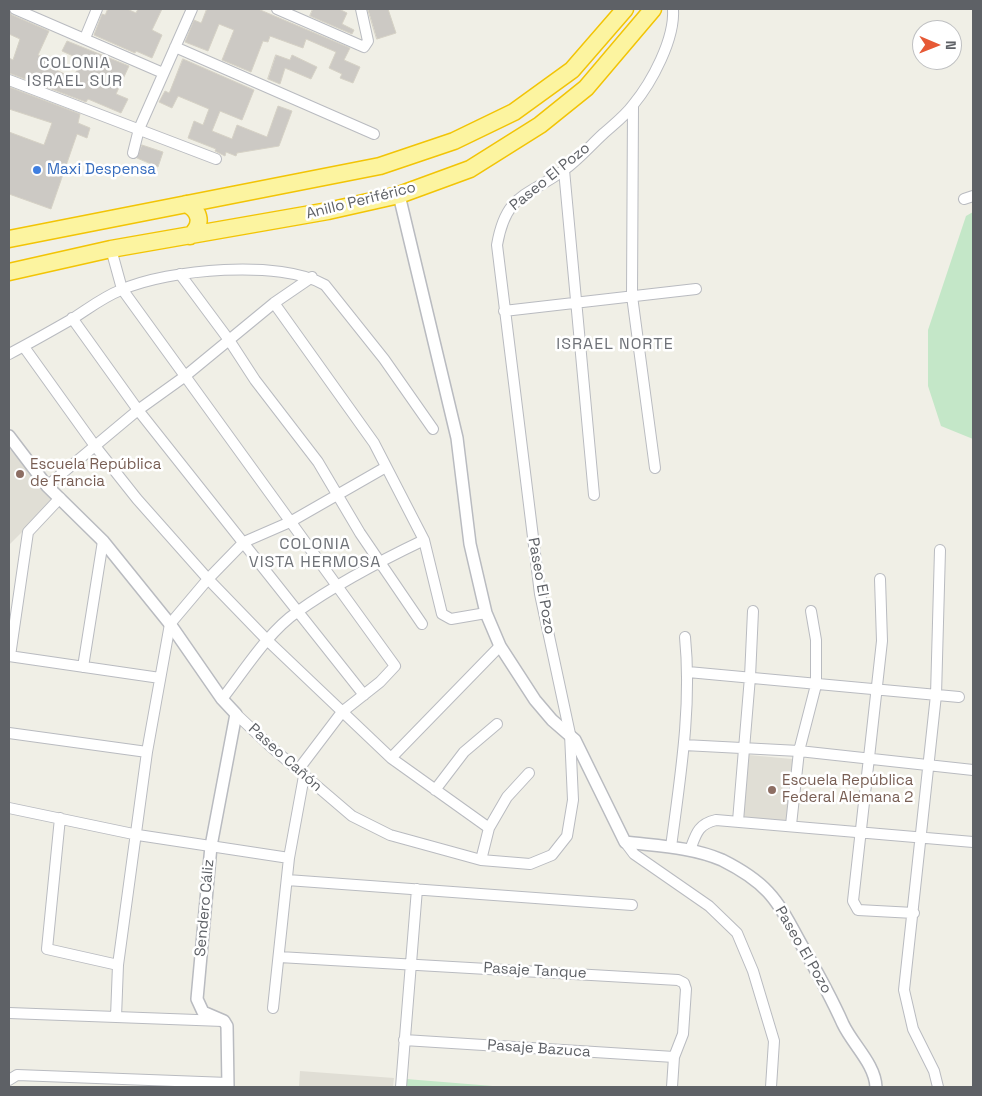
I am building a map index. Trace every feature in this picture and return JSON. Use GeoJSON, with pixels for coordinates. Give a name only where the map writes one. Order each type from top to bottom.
{"type":"FeatureCollection","features":[{"type":"Feature","properties":{"kind":"highway","name":"Anillo Periférico"},"geometry":{"type":"LineString","coordinates":[[9,238],[380,166],[454,141],[514,112],[572,70],[626,9]]}},
{"type":"Feature","properties":{"kind":"highway","name":"Anillo Periférico"},"geometry":{"type":"LineString","coordinates":[[9,272],[111,249],[328,211],[399,195],[470,169],[540,125],[586,88],[653,9]]}},
{"type":"Feature","properties":{"kind":"highway"},"geometry":{"type":"LineString","coordinates":[[186,204],[198,214],[200,222],[197,230],[190,236]]}},
{"type":"Feature","properties":{"kind":"street"},"geometry":{"type":"LineString","coordinates":[[15,9],[164,73]]}},
{"type":"Feature","properties":{"kind":"street"},"geometry":{"type":"LineString","coordinates":[[85,38],[97,9]]}},
{"type":"Feature","properties":{"kind":"street"},"geometry":{"type":"LineString","coordinates":[[133,153],[139,129],[192,9]]}},
{"type":"Feature","properties":{"kind":"street"},"geometry":{"type":"LineString","coordinates":[[277,9],[364,47],[368,42],[361,9]]}},
{"type":"Feature","properties":{"kind":"street","name":"Paseo El Pozo"},"geometry":{"type":"LineString","coordinates":[[673,9],[674,18],[668,42],[659,63],[633,105],[564,170],[529,191],[510,207],[501,224],[498,245],[504,311],[540,594],[570,734],[576,740],[625,842],[690,850],[721,860],[744,872],[768,892],[780,906],[832,999],[850,1039],[867,1062],[876,1079],[876,1087]]}},
{"type":"Feature","properties":{"kind":"street"},"geometry":{"type":"LineString","coordinates":[[175,47],[374,134]]}},
{"type":"Feature","properties":{"kind":"street"},"geometry":{"type":"LineString","coordinates":[[9,80],[216,159]]}},
{"type":"Feature","properties":{"kind":"street"},"geometry":{"type":"LineString","coordinates":[[633,105],[632,296],[655,468]]}},
{"type":"Feature","properties":{"kind":"street"},"geometry":{"type":"LineString","coordinates":[[564,170],[594,495]]}},
{"type":"Feature","properties":{"kind":"street"},"geometry":{"type":"LineString","coordinates":[[399,195],[457,438],[470,544],[486,613],[500,646],[535,700],[552,720],[570,734]]}},
{"type":"Feature","properties":{"kind":"street"},"geometry":{"type":"LineString","coordinates":[[111,249],[122,289],[290,522],[313,550],[336,586],[395,666],[364,695],[342,712],[301,773],[289,858],[273,1008]]}},
{"type":"Feature","properties":{"kind":"street"},"geometry":{"type":"LineString","coordinates":[[9,354],[122,289],[180,274],[226,270],[288,271],[312,277],[325,285],[337,298],[384,359],[433,429]]}},
{"type":"Feature","properties":{"kind":"street"},"geometry":{"type":"LineString","coordinates":[[180,274],[229,340],[255,380],[318,462],[378,562],[422,624]]}},
{"type":"Feature","properties":{"kind":"street"},"geometry":{"type":"LineString","coordinates":[[47,486],[138,410],[184,377],[274,303],[312,277]]}},
{"type":"Feature","properties":{"kind":"street"},"geometry":{"type":"LineString","coordinates":[[504,311],[696,289]]}},
{"type":"Feature","properties":{"kind":"street"},"geometry":{"type":"LineString","coordinates":[[274,303],[374,443],[424,540],[442,614],[450,619],[486,613]]}},
{"type":"Feature","properties":{"kind":"street"},"geometry":{"type":"LineString","coordinates":[[72,318],[138,410],[364,695]]}},
{"type":"Feature","properties":{"kind":"street"},"geometry":{"type":"LineString","coordinates":[[24,347],[95,446],[137,498],[208,579],[268,641],[391,758],[489,828]]}},
{"type":"Feature","properties":{"kind":"street","name":"Paseo Cañón"},"geometry":{"type":"LineString","coordinates":[[9,436],[47,486],[103,541],[170,624],[222,699],[301,773],[352,816],[390,835],[481,860],[530,864],[552,855],[567,836],[573,800],[570,734]]}},
{"type":"Feature","properties":{"kind":"street"},"geometry":{"type":"LineString","coordinates":[[116,1017],[118,966],[138,835],[147,752],[170,624],[208,579],[244,542],[290,522],[386,467]]}},
{"type":"Feature","properties":{"kind":"street"},"geometry":{"type":"LineString","coordinates":[[60,498],[28,532],[10,656],[160,678]]}},
{"type":"Feature","properties":{"kind":"street"},"geometry":{"type":"LineString","coordinates":[[222,699],[268,641],[298,611],[378,562],[424,540]]}},
{"type":"Feature","properties":{"kind":"street"},"geometry":{"type":"LineString","coordinates":[[83,667],[103,541]]}},
{"type":"Feature","properties":{"kind":"street"},"geometry":{"type":"LineString","coordinates":[[938,1087],[934,1070],[914,1029],[904,990],[914,913],[936,695],[940,550]]}},
{"type":"Feature","properties":{"kind":"street"},"geometry":{"type":"LineString","coordinates":[[880,579],[882,641],[878,690],[868,760],[853,900],[854,907],[858,910],[914,913]]}},
{"type":"Feature","properties":{"kind":"street"},"geometry":{"type":"LineString","coordinates":[[738,821],[750,677],[753,611]]}},
{"type":"Feature","properties":{"kind":"street"},"geometry":{"type":"LineString","coordinates":[[790,825],[799,751],[816,684],[816,640],[811,611]]}},
{"type":"Feature","properties":{"kind":"street"},"geometry":{"type":"LineString","coordinates":[[671,847],[684,745],[688,672],[685,637]]}},
{"type":"Feature","properties":{"kind":"street"},"geometry":{"type":"LineString","coordinates":[[391,758],[500,646]]}},
{"type":"Feature","properties":{"kind":"street"},"geometry":{"type":"LineString","coordinates":[[688,672],[960,697]]}},
{"type":"Feature","properties":{"kind":"street","name":"Sendero Cáliz"},"geometry":{"type":"LineString","coordinates":[[224,1022],[203,1012],[197,999],[211,846],[236,714]]}},
{"type":"Feature","properties":{"kind":"street"},"geometry":{"type":"LineString","coordinates":[[435,790],[464,752],[496,724]]}},
{"type":"Feature","properties":{"kind":"street"},"geometry":{"type":"LineString","coordinates":[[9,734],[147,752]]}},
{"type":"Feature","properties":{"kind":"street"},"geometry":{"type":"LineString","coordinates":[[684,745],[744,750],[799,751],[973,770]]}},
{"type":"Feature","properties":{"kind":"street"},"geometry":{"type":"LineString","coordinates":[[481,860],[489,828],[506,797],[529,773]]}},
{"type":"Feature","properties":{"kind":"street"},"geometry":{"type":"LineString","coordinates":[[9,808],[138,835],[289,858]]}},
{"type":"Feature","properties":{"kind":"street"},"geometry":{"type":"LineString","coordinates":[[60,818],[47,949],[118,966]]}},
{"type":"Feature","properties":{"kind":"street"},"geometry":{"type":"LineString","coordinates":[[690,850],[698,828],[708,822],[738,821],[861,834],[973,842]]}},
{"type":"Feature","properties":{"kind":"street"},"geometry":{"type":"LineString","coordinates":[[625,842],[634,854],[709,906],[737,933],[753,971],[774,1041],[771,1087]]}},
{"type":"Feature","properties":{"kind":"street"},"geometry":{"type":"LineString","coordinates":[[287,880],[632,905]]}},
{"type":"Feature","properties":{"kind":"street"},"geometry":{"type":"LineString","coordinates":[[401,1087],[417,889]]}},
{"type":"Feature","properties":{"kind":"street","name":"Pasaje Tanque"},"geometry":{"type":"LineString","coordinates":[[279,957],[678,980],[684,983],[686,997],[683,1034],[674,1057],[672,1087]]}},
{"type":"Feature","properties":{"kind":"street"},"geometry":{"type":"LineString","coordinates":[[9,1013],[224,1022],[229,1033],[228,1085],[17,1075],[9,1080]]}},
{"type":"Feature","properties":{"kind":"street","name":"Pasaje Bazuca"},"geometry":{"type":"LineString","coordinates":[[404,1040],[674,1057]]}},
{"type":"Feature","properties":{"kind":"shaded area","name":"Escuela República de Francia"},"geometry":{"type":"Polygon","coordinates":[[[9,448],[53,501],[9,545],[9,448]]]}},
{"type":"Feature","properties":{"kind":"shaded area","name":"Escuela República Federal Alemana 2"},"geometry":{"type":"Polygon","coordinates":[[[749,755],[803,760],[795,824],[742,819],[749,755]]]}},
{"type":"Feature","properties":{"kind":"shaded area"},"geometry":{"type":"Polygon","coordinates":[[[300,1071],[394,1078],[393,1087],[299,1087],[300,1071]]]}},
{"type":"Feature","properties":{"kind":"green space"},"geometry":{"type":"Polygon","coordinates":[[[973,212],[973,439],[941,426],[928,386],[928,330],[966,216],[973,212]]]}},
{"type":"Feature","properties":{"kind":"green space"},"geometry":{"type":"Polygon","coordinates":[[[406,1079],[505,1087],[405,1087],[406,1079]]]}},
{"type":"Feature","properties":{"kind":"building"},"geometry":{"type":"Polygon","coordinates":[[[108,9],[127,9],[136,13],[138,9],[162,9],[152,30],[162,35],[152,58],[136,51],[135,53],[94,35],[102,14],[105,15],[108,9]]]}},
{"type":"Feature","properties":{"kind":"building"},"geometry":{"type":"Polygon","coordinates":[[[207,9],[258,9],[350,48],[344,60],[360,67],[353,83],[340,78],[342,74],[329,68],[336,52],[306,39],[303,48],[270,36],[268,42],[263,41],[251,72],[222,60],[234,30],[219,24],[208,51],[185,42],[194,20],[201,23],[207,9]]]}},
{"type":"Feature","properties":{"kind":"building"},"geometry":{"type":"Polygon","coordinates":[[[313,9],[339,9],[347,13],[342,24],[354,30],[352,34],[310,16],[313,9]]]}},
{"type":"Feature","properties":{"kind":"building"},"geometry":{"type":"Polygon","coordinates":[[[368,9],[388,9],[396,33],[377,39],[368,9]]]}},
{"type":"Feature","properties":{"kind":"building"},"geometry":{"type":"Polygon","coordinates":[[[9,11],[12,15],[49,31],[38,55],[54,62],[52,68],[73,78],[82,60],[62,51],[67,41],[129,66],[116,94],[128,99],[121,113],[88,99],[86,102],[9,73],[9,58],[13,60],[20,39],[9,34],[9,11]]]}},
{"type":"Feature","properties":{"kind":"building"},"geometry":{"type":"Polygon","coordinates":[[[276,55],[290,60],[292,55],[317,67],[311,79],[285,68],[280,84],[268,79],[276,55]]]}},
{"type":"Feature","properties":{"kind":"building"},"geometry":{"type":"Polygon","coordinates":[[[183,59],[254,90],[242,120],[220,111],[212,131],[232,139],[237,125],[267,137],[278,106],[292,111],[279,146],[237,153],[236,156],[226,152],[225,156],[215,151],[216,149],[188,138],[194,121],[203,125],[209,109],[178,96],[172,108],[159,102],[165,91],[169,93],[183,59]]]}},
{"type":"Feature","properties":{"kind":"building","name":"Maxi Despensa"},"geometry":{"type":"Polygon","coordinates":[[[9,87],[80,114],[78,123],[90,128],[87,138],[77,134],[51,209],[9,194],[9,132],[44,145],[52,123],[9,109],[9,87]]]}},
{"type":"Feature","properties":{"kind":"building"},"geometry":{"type":"Polygon","coordinates":[[[142,145],[163,152],[158,167],[137,158],[142,145]]]}},
{"type":"Feature","properties":{"kind":"place","name":"Maxi Despensa"},"geometry":{"type":"Point","coordinates":[37,170]}},
{"type":"Feature","properties":{"kind":"place","name":"Escuela República de Francia"},"geometry":{"type":"Point","coordinates":[20,474]}},
{"type":"Feature","properties":{"kind":"place","name":"Escuela República Federal Alemana 2"},"geometry":{"type":"Point","coordinates":[772,790]}},
{"type":"Feature","properties":{"kind":"district","name":"COLONIA ISRAEL SUR"},"geometry":{"type":"Point","coordinates":[75,73]}},
{"type":"Feature","properties":{"kind":"district","name":"ISRAEL NORTE"},"geometry":{"type":"Point","coordinates":[615,345]}},
{"type":"Feature","properties":{"kind":"district","name":"COLONIA VISTA HERMOSA"},"geometry":{"type":"Point","coordinates":[315,554]}}]}
